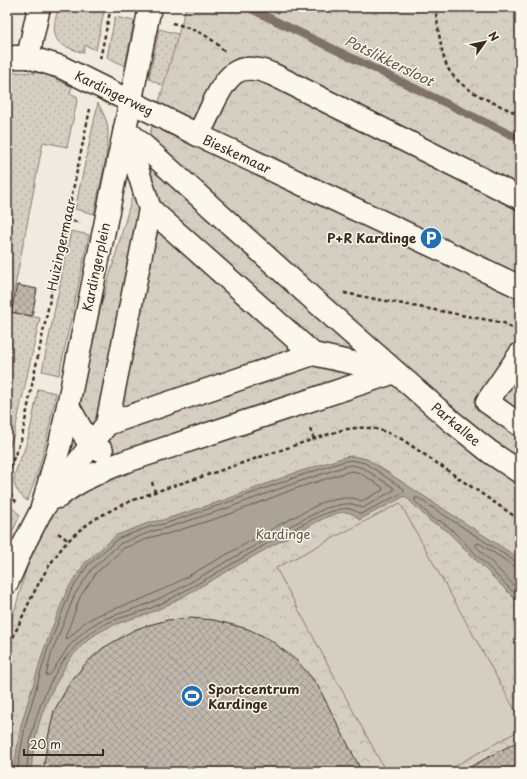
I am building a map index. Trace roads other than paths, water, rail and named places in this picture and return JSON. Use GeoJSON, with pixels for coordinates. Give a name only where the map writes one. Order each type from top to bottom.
{"type":"FeatureCollection","features":[{"type":"Feature","properties":{"kind":"street"},"geometry":{"type":"LineString","coordinates":[[28,57],[39,7]]}},
{"type":"Feature","properties":{"kind":"street"},"geometry":{"type":"LineString","coordinates":[[131,101],[149,12]]}},
{"type":"Feature","properties":{"kind":"street","name":"Kardingerweg"},"geometry":{"type":"LineString","coordinates":[[7,59],[15,57],[28,57],[61,67],[198,135]]}},
{"type":"Feature","properties":{"kind":"street","name":"Bieskemaar"},"geometry":{"type":"LineString","coordinates":[[520,198],[274,75],[255,68],[239,70],[228,78],[198,135],[520,287]]}},
{"type":"Feature","properties":{"kind":"street","name":"Kardingerplein"},"geometry":{"type":"LineString","coordinates":[[41,511],[60,444],[131,101]]}},
{"type":"Feature","properties":{"kind":"street"},"geometry":{"type":"LineString","coordinates":[[125,129],[395,372]]}},
{"type":"Feature","properties":{"kind":"street","name":"Kardingerplein"},"geometry":{"type":"LineString","coordinates":[[41,511],[106,424],[150,209],[125,129]]}},
{"type":"Feature","properties":{"kind":"street"},"geometry":{"type":"LineString","coordinates":[[150,209],[313,354]]}},
{"type":"Feature","properties":{"kind":"street"},"geometry":{"type":"LineString","coordinates":[[329,313],[348,361]]}},
{"type":"Feature","properties":{"kind":"street"},"geometry":{"type":"LineString","coordinates":[[106,424],[313,354],[395,372]]}},
{"type":"Feature","properties":{"kind":"street"},"geometry":{"type":"LineString","coordinates":[[520,354],[487,402],[520,425]]}},
{"type":"Feature","properties":{"kind":"street"},"geometry":{"type":"LineString","coordinates":[[322,396],[348,361]]}},
{"type":"Feature","properties":{"kind":"street"},"geometry":{"type":"LineString","coordinates":[[7,583],[31,529],[41,511],[79,482],[124,462],[395,372]]}},
{"type":"Feature","properties":{"kind":"street","name":"Parkallee"},"geometry":{"type":"LineString","coordinates":[[395,372],[470,437],[520,472]]}},
{"type":"Feature","properties":{"kind":"street"},"geometry":{"type":"LineString","coordinates":[[68,406],[90,445],[124,462]]}},
{"type":"Feature","properties":{"kind":"water"},"geometry":{"type":"Polygon","coordinates":[[[352,456],[367,459],[520,559],[520,604],[446,530],[431,522],[405,496],[359,520],[353,514],[346,512],[329,516],[271,546],[168,605],[147,614],[108,627],[92,637],[73,655],[68,662],[42,713],[36,735],[31,772],[13,772],[21,725],[44,649],[67,590],[85,563],[117,535],[151,522],[163,520],[225,500],[292,474],[352,456]]]}},
{"type":"Feature","properties":{"kind":"waterway","name":"Potslikkersloot"},"geometry":{"type":"LineString","coordinates":[[247,7],[520,139]]}},
{"type":"Feature","properties":{"kind":"place","name":"P+R Kardinge"},"geometry":{"type":"Point","coordinates":[431,238]}},
{"type":"Feature","properties":{"kind":"place","name":"Sportcentrum Kardinge"},"geometry":{"type":"Point","coordinates":[192,696]}},
{"type":"Feature","properties":{"kind":"park label","name":"Kardinge"},"geometry":{"type":"Point","coordinates":[283,534]}}]}
